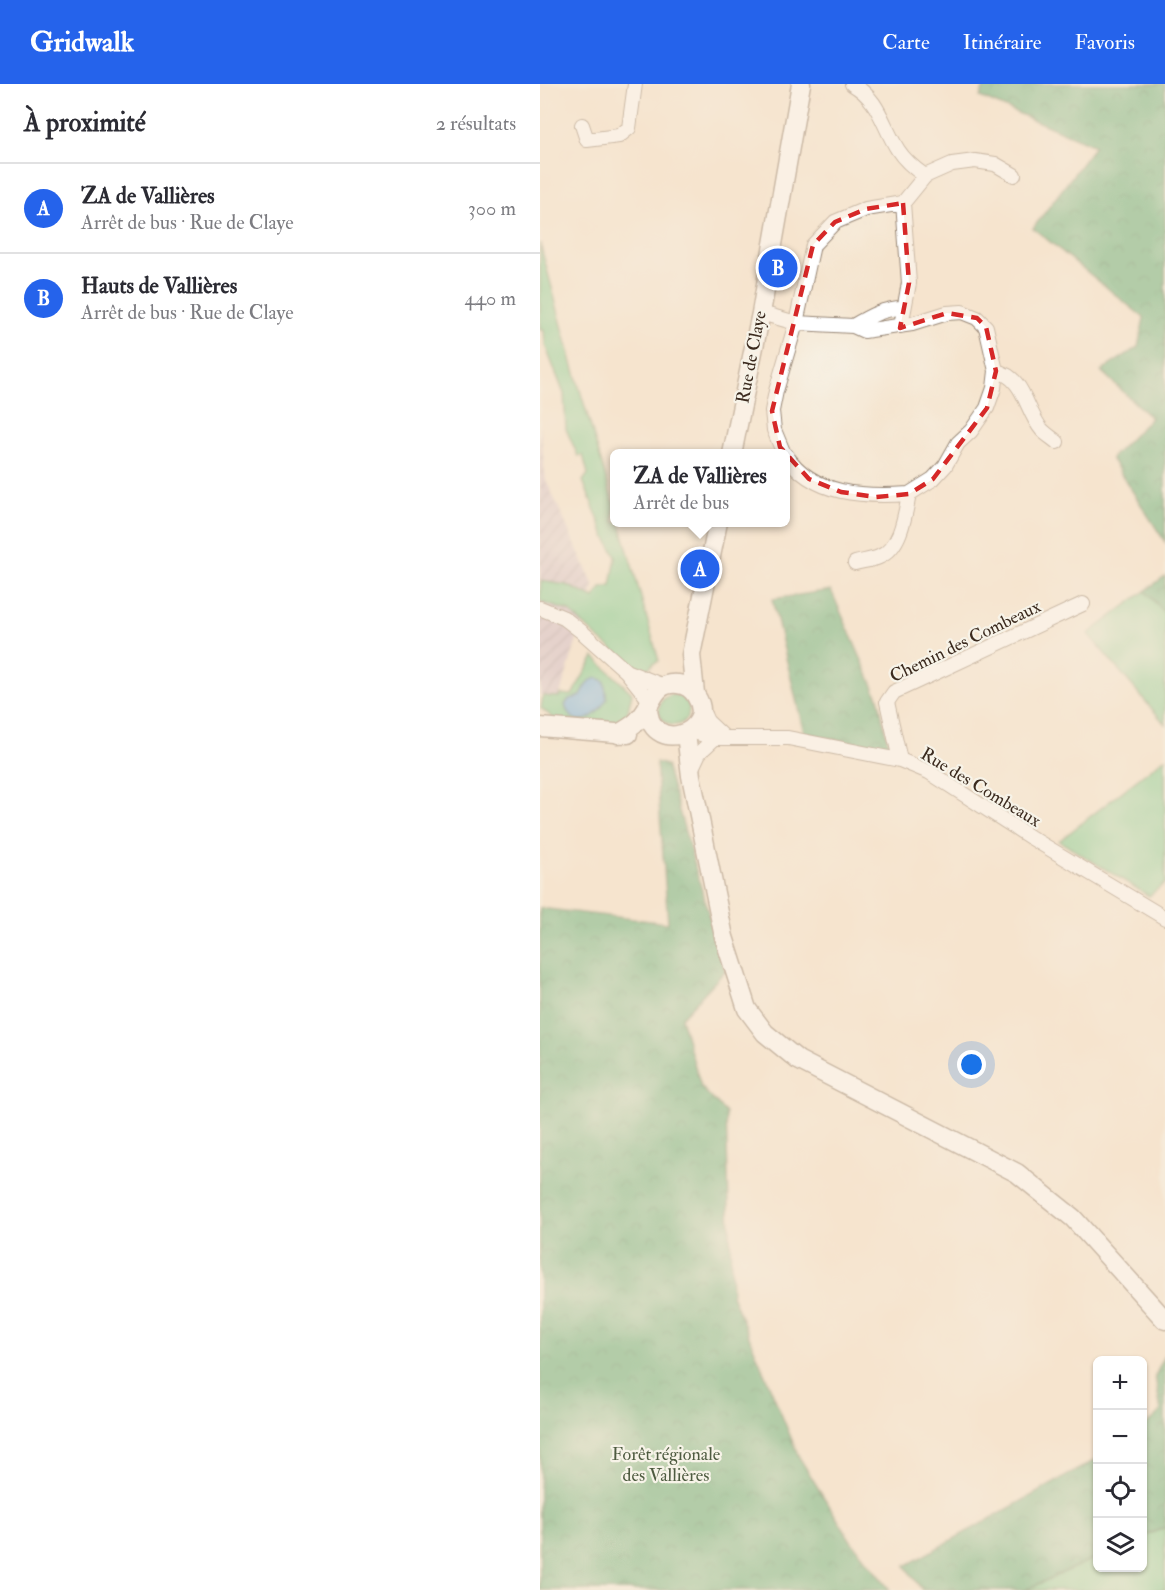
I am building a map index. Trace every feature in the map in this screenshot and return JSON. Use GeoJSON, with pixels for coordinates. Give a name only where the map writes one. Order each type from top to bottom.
{"type":"FeatureCollection","features":[{"type":"Feature","properties":{"kind":"street"},"geometry":{"type":"LineString","coordinates":[[582,125],[587,140],[619,136],[629,128],[635,84]]}},
{"type":"Feature","properties":{"kind":"street","name":"Rue de Claye"},"geometry":{"type":"LineString","coordinates":[[733,449],[761,313],[801,84]]}},
{"type":"Feature","properties":{"kind":"street"},"geometry":{"type":"LineString","coordinates":[[852,84],[873,100],[898,150],[911,166],[925,176]]}},
{"type":"Feature","properties":{"kind":"street"},"geometry":{"type":"LineString","coordinates":[[783,449],[774,430],[772,411],[796,323],[813,245],[835,222],[866,209],[903,203],[925,176],[952,164],[975,161],[995,164],[1014,175]]}},
{"type":"Feature","properties":{"kind":"street"},"geometry":{"type":"LineString","coordinates":[[901,326],[909,283],[903,203]]}},
{"type":"Feature","properties":{"kind":"street"},"geometry":{"type":"LineString","coordinates":[[853,326],[871,315],[890,308],[903,308]]}},
{"type":"Feature","properties":{"kind":"street"},"geometry":{"type":"LineString","coordinates":[[761,313],[796,323],[853,326],[864,331],[912,324],[947,313],[962,312],[977,318],[986,327],[996,371],[994,388],[987,408],[971,431],[958,443],[945,466],[933,479],[909,494],[876,496],[841,492],[809,478],[790,459]]}},
{"type":"Feature","properties":{"kind":"street"},"geometry":{"type":"LineString","coordinates":[[996,371],[1006,373],[1017,383],[1041,429],[1057,442]]}},
{"type":"Feature","properties":{"kind":"street"},"geometry":{"type":"LineString","coordinates":[[855,563],[880,557],[893,547],[904,518],[909,494]]}},
{"type":"Feature","properties":{"kind":"street"},"geometry":{"type":"LineString","coordinates":[[618,734],[638,721],[657,690],[678,679],[691,655],[717,527]]}},
{"type":"Feature","properties":{"kind":"street","name":"Chemin des Combeaux"},"geometry":{"type":"LineString","coordinates":[[900,760],[887,702],[894,692],[1083,604]]}},
{"type":"Feature","properties":{"kind":"street"},"geometry":{"type":"LineString","coordinates":[[540,608],[564,618],[626,671],[649,703],[651,722],[677,733],[690,774],[727,948],[747,1009],[765,1033],[798,1060],[1017,1173],[1073,1218],[1165,1320]]}},
{"type":"Feature","properties":{"kind":"street"},"geometry":{"type":"LineString","coordinates":[[540,727],[618,734],[677,733],[698,721],[698,701],[691,655]]}},
{"type":"Feature","properties":{"kind":"street"},"geometry":{"type":"LineString","coordinates":[[626,671],[644,680],[668,685],[680,684],[698,701],[707,721],[720,738],[699,753],[690,774]]}},
{"type":"Feature","properties":{"kind":"street","name":"Rue des Combeaux"},"geometry":{"type":"LineString","coordinates":[[677,733],[720,738],[788,738],[900,760],[929,772],[1030,837],[1165,918]]}},
{"type":"Feature","properties":{"kind":"highlighted area"},"geometry":{"type":"Polygon","coordinates":[[[903,203],[909,283],[900,328],[947,313],[977,318],[986,327],[996,371],[987,408],[933,479],[909,494],[876,497],[841,492],[809,479],[780,447],[772,411],[813,245],[835,222],[866,209],[903,203]]]}},
{"type":"Feature","properties":{"kind":"shaded area"},"geometry":{"type":"Polygon","coordinates":[[[540,423],[545,478],[594,586],[559,697],[540,695],[540,423]]]}},
{"type":"Feature","properties":{"kind":"green space"},"geometry":{"type":"Polygon","coordinates":[[[985,84],[1165,84],[1165,542],[1111,458],[1151,418],[1101,371],[1138,347],[1144,318],[1033,228],[1095,146],[980,97],[985,84]]]}},
{"type":"Feature","properties":{"kind":"green space"},"geometry":{"type":"Polygon","coordinates":[[[540,243],[610,491],[610,527],[621,527],[659,661],[643,673],[597,637],[569,611],[540,602],[541,581],[567,585],[594,598],[601,588],[611,586],[616,557],[583,481],[588,474],[583,455],[578,456],[566,429],[564,394],[545,345],[544,330],[540,330],[540,243]]]}},
{"type":"Feature","properties":{"kind":"green space"},"geometry":{"type":"Polygon","coordinates":[[[1165,576],[1165,613],[1145,591],[1165,576]]]}},
{"type":"Feature","properties":{"kind":"green space"},"geometry":{"type":"Polygon","coordinates":[[[831,590],[878,697],[889,748],[804,733],[772,599],[831,590]]]}},
{"type":"Feature","properties":{"kind":"green space"},"geometry":{"type":"Polygon","coordinates":[[[1145,591],[1165,613],[1165,724],[1088,634],[1145,591]]]}},
{"type":"Feature","properties":{"kind":"green space"},"geometry":{"type":"Polygon","coordinates":[[[594,657],[632,693],[627,715],[630,719],[613,726],[554,719],[541,708],[543,696],[572,695],[594,657]]]}},
{"type":"Feature","properties":{"kind":"green space"},"geometry":{"type":"Polygon","coordinates":[[[674,695],[685,699],[689,710],[685,721],[674,725],[663,721],[659,710],[663,699],[674,695]]]}},
{"type":"Feature","properties":{"kind":"green space"},"geometry":{"type":"Polygon","coordinates":[[[1165,758],[1165,883],[1149,896],[1059,841],[1165,758]]]}},
{"type":"Feature","properties":{"kind":"green space","name":"Forêt régionale des Vallières"},"geometry":{"type":"Polygon","coordinates":[[[656,762],[666,765],[725,971],[681,1018],[701,1087],[726,1113],[732,1295],[799,1457],[851,1541],[890,1590],[540,1590],[540,908],[668,923],[656,762]]]}},
{"type":"Feature","properties":{"kind":"green space"},"geometry":{"type":"Polygon","coordinates":[[[1165,1355],[1165,1527],[1147,1535],[1147,1423],[1161,1411],[1155,1376],[1165,1355]]]}},
{"type":"Feature","properties":{"kind":"green space"},"geometry":{"type":"Polygon","coordinates":[[[1093,1461],[1093,1559],[1025,1590],[922,1590],[905,1566],[1093,1461]]]}},
{"type":"Feature","properties":{"kind":"green space"},"geometry":{"type":"Polygon","coordinates":[[[1165,1527],[1165,1590],[1025,1590],[1093,1559],[1093,1572],[1147,1572],[1147,1535],[1165,1527]]]}},
{"type":"Feature","properties":{"kind":"water"},"geometry":{"type":"Polygon","coordinates":[[[598,678],[604,681],[607,699],[590,717],[581,720],[573,718],[565,705],[569,699],[581,696],[585,686],[598,678]]]}},
{"type":"Feature","properties":{"kind":"place","name":"Hauts de Vallières"},"geometry":{"type":"Point","coordinates":[778,268]}},
{"type":"Feature","properties":{"kind":"place","name":"ZA de Vallières"},"geometry":{"type":"Point","coordinates":[700,569]}}]}
